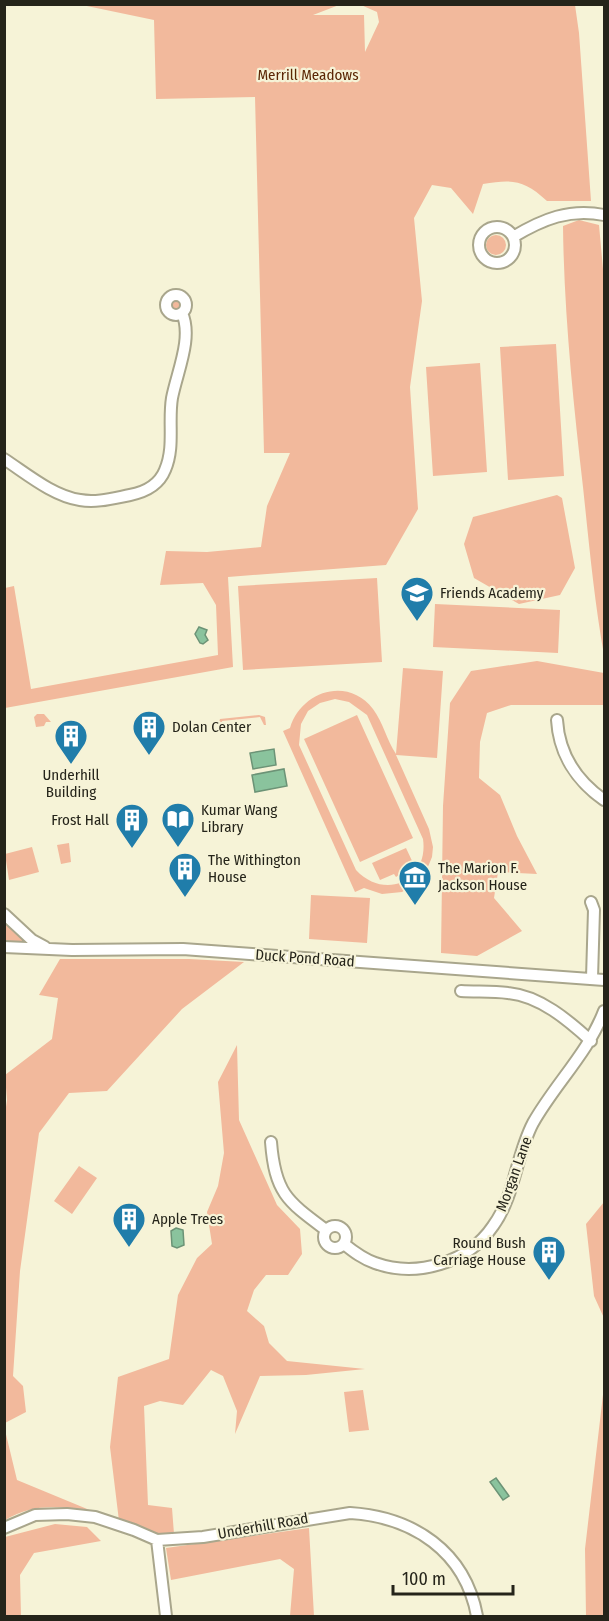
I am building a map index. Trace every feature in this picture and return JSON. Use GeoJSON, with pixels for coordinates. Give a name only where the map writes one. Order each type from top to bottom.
{"type":"FeatureCollection","features":[{"type":"Feature","properties":{"kind":"street"},"geometry":{"type":"LineString","coordinates":[[513,237],[559,215],[585,212],[604,215]]}},
{"type":"Feature","properties":{"kind":"street"},"geometry":{"type":"LineString","coordinates":[[4,459],[38,482],[65,496],[79,500],[107,500],[143,493],[151,488],[165,472],[169,458],[171,405],[183,352],[185,331],[182,313]]}},
{"type":"Feature","properties":{"kind":"street"},"geometry":{"type":"LineString","coordinates":[[557,720],[558,733],[572,768],[590,790],[604,800]]}},
{"type":"Feature","properties":{"kind":"street"},"geometry":{"type":"LineString","coordinates":[[591,902],[594,910],[592,978]]}},
{"type":"Feature","properties":{"kind":"street"},"geometry":{"type":"LineString","coordinates":[[4,914],[32,940],[50,950]]}},
{"type":"Feature","properties":{"kind":"street","name":"Duck Pond Road"},"geometry":{"type":"LineString","coordinates":[[4,946],[50,950],[183,949],[604,980]]}},
{"type":"Feature","properties":{"kind":"street"},"geometry":{"type":"LineString","coordinates":[[461,991],[510,993],[538,1002],[567,1020],[591,1041]]}},
{"type":"Feature","properties":{"kind":"street","name":"Morgan Lane"},"geometry":{"type":"LineString","coordinates":[[271,1142],[275,1174],[286,1197],[294,1206],[326,1230],[324,1237],[327,1244],[334,1248],[344,1244],[358,1255],[389,1268],[426,1268],[439,1265],[468,1251],[493,1226],[503,1208],[532,1126],[591,1041],[604,1011]]}},
{"type":"Feature","properties":{"kind":"street","name":"Underhill Road"},"geometry":{"type":"LineString","coordinates":[[4,1528],[34,1515],[67,1514],[95,1517],[157,1540],[203,1537],[350,1512],[383,1516],[423,1533],[445,1551],[468,1585],[477,1617]]}},
{"type":"Feature","properties":{"kind":"street"},"geometry":{"type":"LineString","coordinates":[[157,1540],[166,1617]]}},
{"type":"Feature","properties":{"kind":"green space","name":"Merrill Meadows"},"geometry":{"type":"Polygon","coordinates":[[[82,5],[339,5],[313,15],[364,15],[365,52],[379,22],[377,12],[361,5],[575,5],[591,201],[547,201],[525,185],[493,182],[483,184],[473,214],[451,188],[432,185],[414,218],[422,301],[410,387],[418,509],[386,565],[228,577],[233,667],[5,708],[5,588],[14,586],[31,689],[218,655],[216,605],[203,583],[160,585],[166,551],[207,552],[261,547],[267,506],[290,453],[264,453],[255,97],[156,99],[154,20],[82,5]]]}},
{"type":"Feature","properties":{"kind":"green space"},"geometry":{"type":"Polygon","coordinates":[[[579,220],[599,225],[604,280],[604,655],[597,613],[576,422],[565,291],[563,226],[579,220]]]}},
{"type":"Feature","properties":{"kind":"green space"},"geometry":{"type":"Polygon","coordinates":[[[496,235],[503,238],[506,245],[503,252],[496,255],[489,252],[486,245],[489,238],[496,235]]]}},
{"type":"Feature","properties":{"kind":"green space"},"geometry":{"type":"Polygon","coordinates":[[[176,298],[181,300],[183,305],[181,310],[176,312],[171,310],[169,305],[171,300],[176,298]]]}},
{"type":"Feature","properties":{"kind":"green space"},"geometry":{"type":"Polygon","coordinates":[[[556,344],[564,476],[508,480],[500,347],[556,344]]]}},
{"type":"Feature","properties":{"kind":"green space"},"geometry":{"type":"Polygon","coordinates":[[[480,363],[487,472],[433,476],[426,367],[480,363]]]}},
{"type":"Feature","properties":{"kind":"green space"},"geometry":{"type":"Polygon","coordinates":[[[557,495],[562,498],[575,568],[560,595],[519,604],[474,578],[464,544],[473,517],[557,495]]]}},
{"type":"Feature","properties":{"kind":"green space"},"geometry":{"type":"Polygon","coordinates":[[[377,578],[382,662],[243,670],[238,586],[377,578]]]}},
{"type":"Feature","properties":{"kind":"green space"},"geometry":{"type":"Polygon","coordinates":[[[435,604],[560,610],[558,653],[433,647],[435,604]]]}},
{"type":"Feature","properties":{"kind":"green space"},"geometry":{"type":"Polygon","coordinates":[[[537,661],[604,673],[604,705],[511,705],[487,713],[480,742],[479,778],[500,795],[517,836],[537,874],[498,872],[494,898],[522,931],[477,956],[441,953],[443,806],[450,703],[471,671],[537,661]]]}},
{"type":"Feature","properties":{"kind":"green space"},"geometry":{"type":"Polygon","coordinates":[[[403,668],[443,671],[437,758],[396,755],[429,829],[433,847],[432,857],[425,874],[418,882],[402,892],[382,894],[364,888],[355,892],[283,731],[290,728],[304,705],[315,697],[326,692],[351,693],[363,699],[373,709],[396,754],[403,668]],[[335,699],[320,703],[308,711],[301,724],[299,745],[356,870],[367,879],[380,884],[392,885],[403,882],[419,866],[423,854],[423,839],[367,715],[349,702],[335,699]]]}},
{"type":"Feature","properties":{"kind":"green space"},"geometry":{"type":"Polygon","coordinates":[[[37,714],[44,714],[51,722],[36,727],[34,717],[37,714]]]}},
{"type":"Feature","properties":{"kind":"green space"},"geometry":{"type":"Polygon","coordinates":[[[259,715],[265,717],[266,725],[260,717],[222,721],[223,726],[219,722],[220,719],[259,715]]]}},
{"type":"Feature","properties":{"kind":"green space"},"geometry":{"type":"Polygon","coordinates":[[[357,715],[413,838],[360,862],[304,739],[357,715]]]}},
{"type":"Feature","properties":{"kind":"green space"},"geometry":{"type":"Polygon","coordinates":[[[69,843],[71,862],[61,864],[57,845],[69,843]]]}},
{"type":"Feature","properties":{"kind":"green space"},"geometry":{"type":"Polygon","coordinates":[[[32,847],[39,872],[9,880],[5,854],[32,847]]]}},
{"type":"Feature","properties":{"kind":"green space"},"geometry":{"type":"Polygon","coordinates":[[[406,848],[414,865],[400,872],[401,874],[396,877],[394,874],[380,880],[372,863],[406,848]]]}},
{"type":"Feature","properties":{"kind":"green space"},"geometry":{"type":"Polygon","coordinates":[[[311,895],[370,898],[367,943],[309,939],[311,895]]]}},
{"type":"Feature","properties":{"kind":"green space"},"geometry":{"type":"Polygon","coordinates":[[[4,917],[25,940],[25,942],[5,943],[4,917]]]}},
{"type":"Feature","properties":{"kind":"green space"},"geometry":{"type":"Polygon","coordinates":[[[60,959],[189,959],[244,962],[182,1009],[107,1091],[69,1093],[39,1133],[20,1271],[13,1376],[23,1386],[26,1412],[5,1423],[4,1121],[7,1100],[5,1075],[52,1039],[58,998],[39,995],[60,959]]]}},
{"type":"Feature","properties":{"kind":"green space"},"geometry":{"type":"Polygon","coordinates":[[[237,1045],[239,1120],[277,1205],[300,1229],[302,1254],[288,1275],[266,1275],[254,1290],[247,1311],[264,1326],[269,1343],[287,1361],[365,1369],[306,1375],[260,1376],[235,1434],[237,1411],[223,1376],[211,1370],[183,1405],[160,1401],[144,1406],[148,1505],[172,1508],[174,1534],[158,1535],[119,1521],[110,1447],[118,1377],[169,1359],[178,1295],[197,1258],[212,1244],[207,1212],[218,1186],[224,1153],[218,1082],[237,1045]]]}},
{"type":"Feature","properties":{"kind":"green space"},"geometry":{"type":"Polygon","coordinates":[[[79,1166],[97,1178],[72,1214],[54,1201],[79,1166]]]}},
{"type":"Feature","properties":{"kind":"green space"},"geometry":{"type":"Polygon","coordinates":[[[604,1202],[604,1318],[594,1296],[586,1224],[604,1202]]]}},
{"type":"Feature","properties":{"kind":"green space"},"geometry":{"type":"Polygon","coordinates":[[[604,1386],[604,1616],[586,1616],[585,1549],[604,1386]]]}},
{"type":"Feature","properties":{"kind":"green space"},"geometry":{"type":"Polygon","coordinates":[[[363,1390],[369,1430],[349,1432],[344,1392],[363,1390]]]}},
{"type":"Feature","properties":{"kind":"green space"},"geometry":{"type":"Polygon","coordinates":[[[4,1426],[17,1480],[92,1511],[58,1507],[37,1508],[5,1520],[4,1426]]]}},
{"type":"Feature","properties":{"kind":"green space"},"geometry":{"type":"Polygon","coordinates":[[[55,1524],[87,1527],[101,1541],[34,1553],[20,1575],[21,1616],[5,1616],[5,1537],[55,1524]]]}},
{"type":"Feature","properties":{"kind":"green space"},"geometry":{"type":"Polygon","coordinates":[[[309,1528],[314,1616],[290,1616],[294,1569],[280,1559],[171,1580],[166,1548],[309,1528]]]}},
{"type":"Feature","properties":{"kind":"shaded area"},"geometry":{"type":"Polygon","coordinates":[[[199,627],[207,630],[205,635],[208,640],[203,644],[195,634],[199,627]]]}},
{"type":"Feature","properties":{"kind":"shaded area"},"geometry":{"type":"Polygon","coordinates":[[[274,749],[276,765],[253,769],[250,753],[274,749]]]}},
{"type":"Feature","properties":{"kind":"shaded area"},"geometry":{"type":"Polygon","coordinates":[[[284,769],[287,786],[255,792],[252,775],[284,769]]]}},
{"type":"Feature","properties":{"kind":"shaded area"},"geometry":{"type":"Polygon","coordinates":[[[176,1228],[183,1230],[184,1245],[177,1248],[172,1246],[171,1231],[176,1228]]]}},
{"type":"Feature","properties":{"kind":"shaded area"},"geometry":{"type":"Polygon","coordinates":[[[496,1478],[509,1496],[503,1500],[490,1482],[496,1478]]]}},
{"type":"Feature","properties":{"kind":"place","name":"Friends Academy"},"geometry":{"type":"Point","coordinates":[417,622]}},
{"type":"Feature","properties":{"kind":"place","name":"Dolan Center"},"geometry":{"type":"Point","coordinates":[149,756]}},
{"type":"Feature","properties":{"kind":"place","name":"Underhill Building"},"geometry":{"type":"Point","coordinates":[71,765]}},
{"type":"Feature","properties":{"kind":"place","name":"Kumar Wang Library"},"geometry":{"type":"Point","coordinates":[178,848]}},
{"type":"Feature","properties":{"kind":"place","name":"Frost Hall"},"geometry":{"type":"Point","coordinates":[132,849]}},
{"type":"Feature","properties":{"kind":"place","name":"The Withington House"},"geometry":{"type":"Point","coordinates":[185,898]}},
{"type":"Feature","properties":{"kind":"place","name":"The Marion F. Jackson House"},"geometry":{"type":"Point","coordinates":[415,906]}},
{"type":"Feature","properties":{"kind":"place","name":"Apple Trees"},"geometry":{"type":"Point","coordinates":[129,1248]}},
{"type":"Feature","properties":{"kind":"place","name":"Round Bush Carriage House"},"geometry":{"type":"Point","coordinates":[549,1281]}}]}
